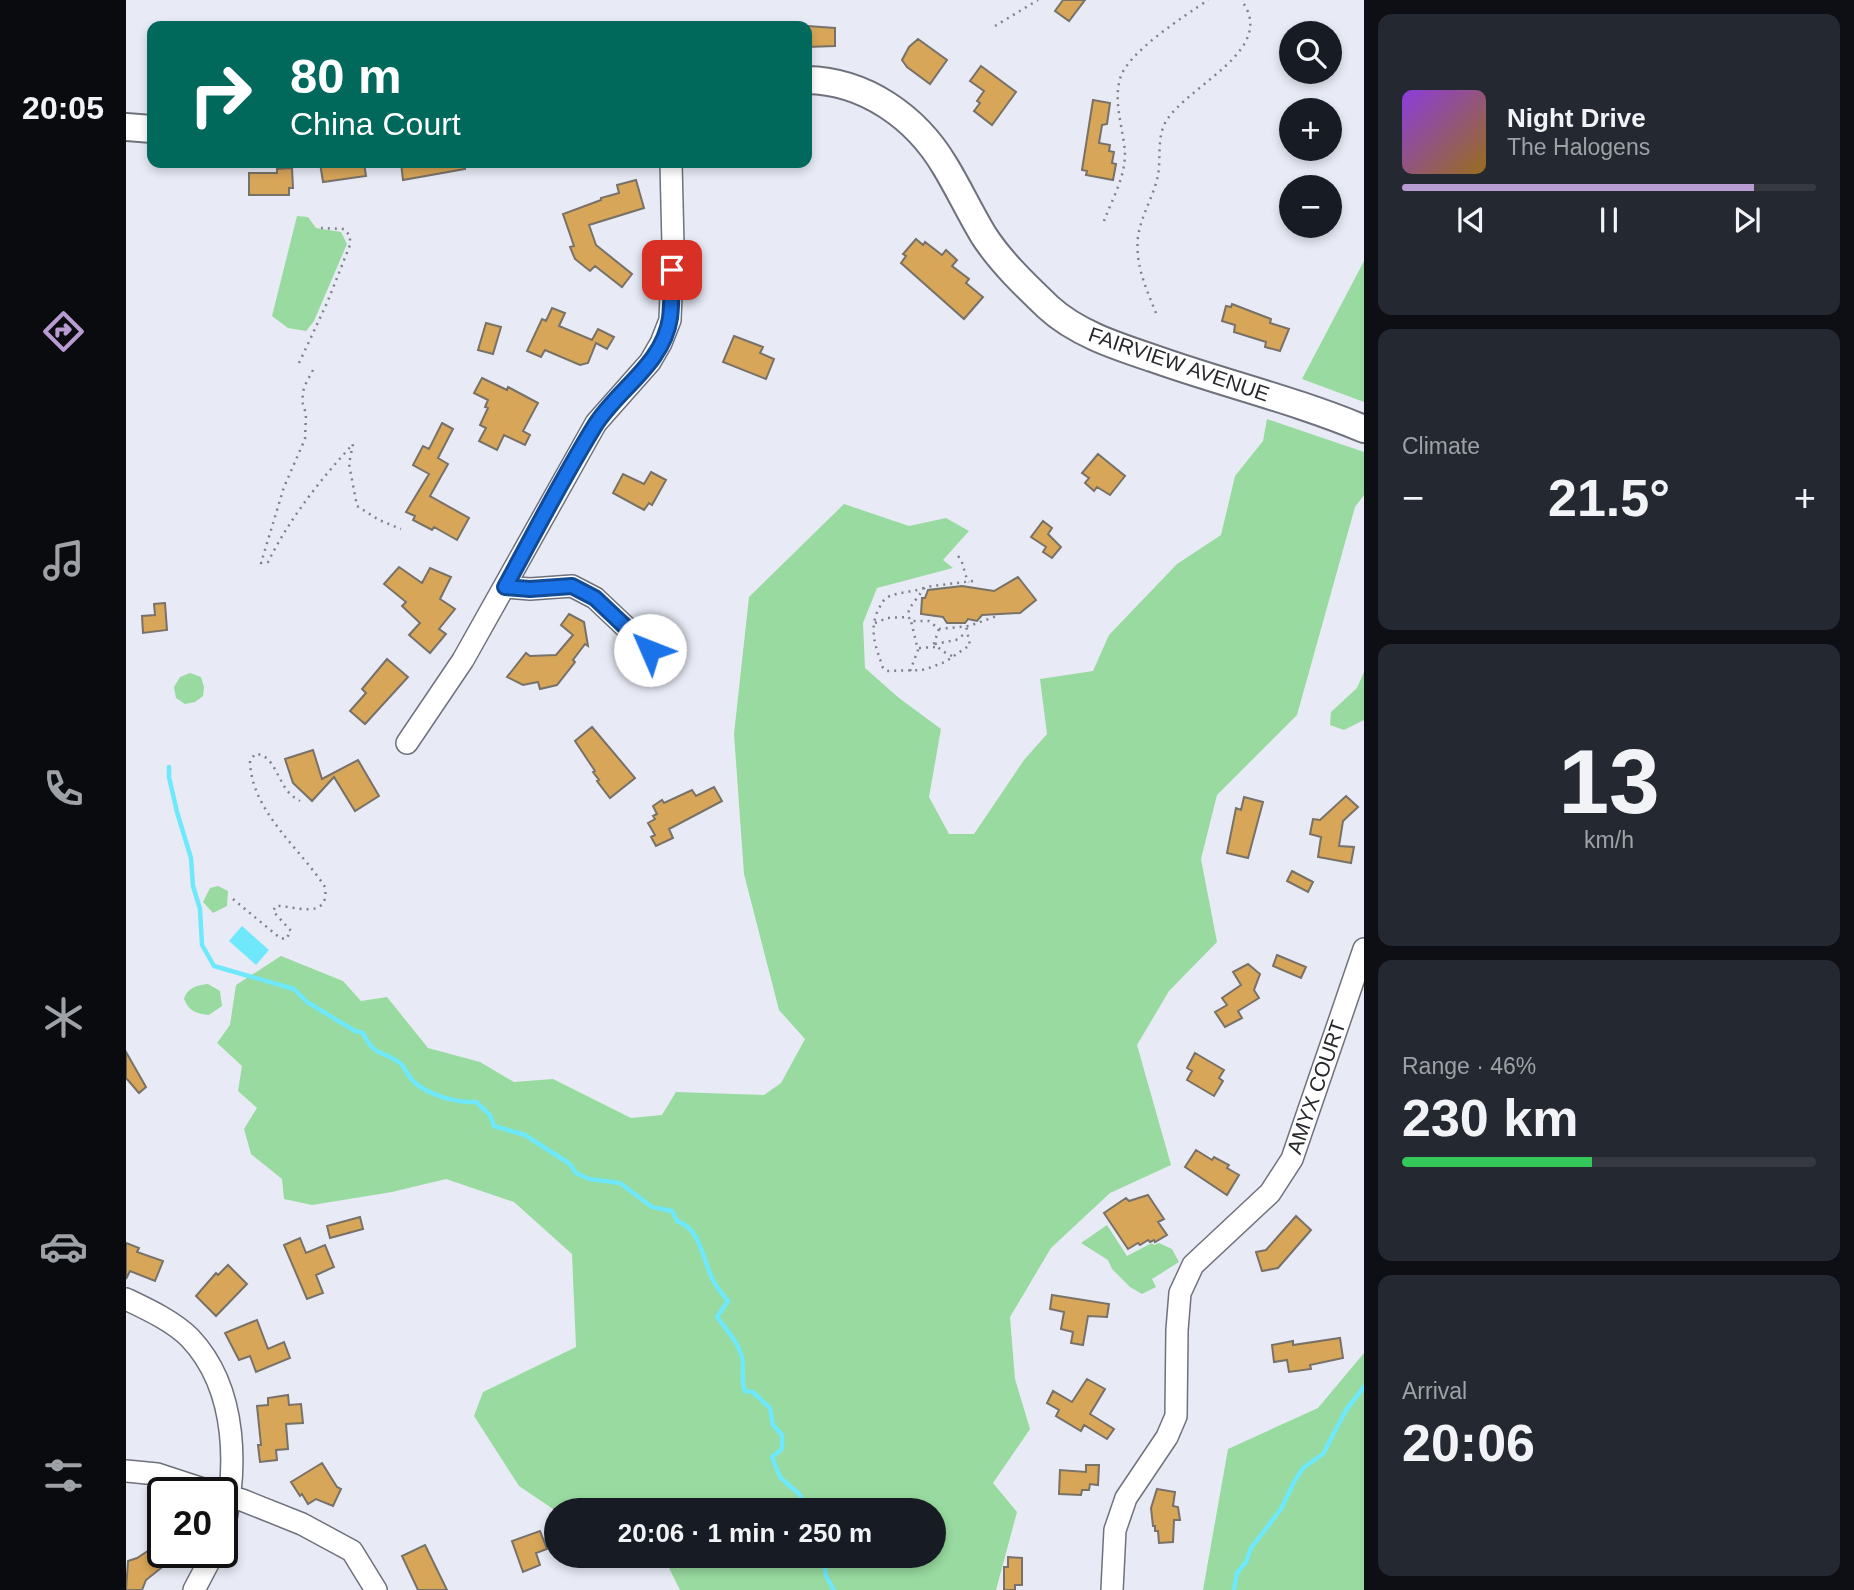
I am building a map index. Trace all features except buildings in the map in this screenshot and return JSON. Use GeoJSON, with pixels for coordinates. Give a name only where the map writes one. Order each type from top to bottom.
{"type":"FeatureCollection","features":[{"type":"Feature","properties":{"kind":"main road","name":"FAIRVIEW AVENUE"},"geometry":{"type":"LineString","coordinates":[[812,81],[834,83],[855,90],[882,101],[900,113],[923,135],[944,164],[985,236],[1010,269],[1050,309],[1084,331],[1194,373],[1328,414],[1364,429]]}},
{"type":"Feature","properties":{"kind":"main road"},"geometry":{"type":"LineString","coordinates":[[126,127],[147,129]]}},
{"type":"Feature","properties":{"kind":"street"},"geometry":{"type":"LineString","coordinates":[[407,743],[463,660],[596,423],[650,362],[661,343],[670,320],[673,245],[671,168]]}},
{"type":"Feature","properties":{"kind":"street"},"geometry":{"type":"LineString","coordinates":[[505,587],[530,589],[572,586],[595,598],[650,650]]}},
{"type":"Feature","properties":{"kind":"street","name":"AMYX COURT"},"geometry":{"type":"LineString","coordinates":[[1112,1590],[1115,1530],[1126,1498],[1167,1437],[1176,1416],[1180,1293],[1193,1265],[1270,1193],[1292,1159],[1364,949]]}},
{"type":"Feature","properties":{"kind":"street"},"geometry":{"type":"LineString","coordinates":[[126,1299],[188,1336],[209,1361],[222,1390],[232,1436],[226,1477]]}},
{"type":"Feature","properties":{"kind":"street"},"geometry":{"type":"LineString","coordinates":[[126,1471],[166,1477]]}},
{"type":"Feature","properties":{"kind":"street"},"geometry":{"type":"LineString","coordinates":[[238,1501],[302,1524],[352,1551],[376,1590]]}},
{"type":"Feature","properties":{"kind":"street"},"geometry":{"type":"LineString","coordinates":[[194,1590],[206,1568]]}},
{"type":"Feature","properties":{"kind":"path"},"geometry":{"type":"LineString","coordinates":[[995,26],[1038,0]]}},
{"type":"Feature","properties":{"kind":"path"},"geometry":{"type":"LineString","coordinates":[[1104,221],[1124,164],[1125,153],[1118,120],[1120,78],[1129,63],[1150,42],[1208,0]]}},
{"type":"Feature","properties":{"kind":"path"},"geometry":{"type":"LineString","coordinates":[[1157,313],[1139,272],[1138,236],[1155,190],[1163,126],[1180,102],[1221,71],[1245,46],[1250,32],[1250,17],[1241,0]]}},
{"type":"Feature","properties":{"kind":"path"},"geometry":{"type":"LineString","coordinates":[[299,363],[350,245],[350,236],[344,229],[321,228]]}},
{"type":"Feature","properties":{"kind":"path"},"geometry":{"type":"LineString","coordinates":[[313,370],[304,387],[302,401],[306,414],[305,439],[284,487],[261,564],[268,562],[282,535],[328,471],[353,444],[349,464],[357,506],[379,520],[401,529]]}},
{"type":"Feature","properties":{"kind":"path"},"geometry":{"type":"LineString","coordinates":[[958,556],[964,563],[965,576],[971,582],[891,595],[884,599],[873,624],[875,648],[883,668],[887,671],[932,667],[970,645],[966,626]]}},
{"type":"Feature","properties":{"kind":"path"},"geometry":{"type":"LineString","coordinates":[[910,671],[918,650],[912,634],[909,609],[924,589]]}},
{"type":"Feature","properties":{"kind":"path"},"geometry":{"type":"LineString","coordinates":[[873,624],[887,618],[910,619],[929,621],[939,629],[966,626],[997,616]]}},
{"type":"Feature","properties":{"kind":"path"},"geometry":{"type":"LineString","coordinates":[[935,645],[939,629]]}},
{"type":"Feature","properties":{"kind":"path"},"geometry":{"type":"LineString","coordinates":[[918,650],[956,640],[967,632]]}},
{"type":"Feature","properties":{"kind":"path"},"geometry":{"type":"LineString","coordinates":[[935,645],[953,656]]}},
{"type":"Feature","properties":{"kind":"path"},"geometry":{"type":"LineString","coordinates":[[233,900],[280,938],[286,939],[291,931],[273,911],[276,906],[313,910],[321,905],[326,897],[324,887],[276,824],[260,797],[250,771],[250,761],[255,754],[262,754],[270,760],[288,792],[300,801]]}},
{"type":"Feature","properties":{"kind":"green space"},"geometry":{"type":"Polygon","coordinates":[[[297,216],[308,217],[316,228],[341,232],[347,244],[314,321],[306,331],[288,328],[272,316],[297,216]]]}},
{"type":"Feature","properties":{"kind":"green space"},"geometry":{"type":"Polygon","coordinates":[[[1364,261],[1364,402],[1302,379],[1364,261]]]}},
{"type":"Feature","properties":{"kind":"green space"},"geometry":{"type":"Polygon","coordinates":[[[1267,419],[1364,452],[1364,495],[1355,507],[1297,715],[1217,795],[1201,859],[1217,942],[1169,991],[1137,1045],[1171,1165],[1110,1193],[1051,1248],[1010,1317],[1015,1379],[1030,1429],[993,1483],[1017,1512],[996,1590],[680,1590],[669,1568],[946,1568],[946,1498],[544,1498],[544,1503],[519,1486],[474,1416],[483,1392],[576,1347],[572,1254],[514,1202],[446,1179],[392,1192],[312,1205],[284,1199],[282,1179],[251,1154],[244,1129],[257,1108],[238,1091],[242,1066],[217,1043],[230,1025],[236,985],[281,956],[343,981],[361,1001],[387,997],[428,1048],[480,1062],[514,1082],[553,1079],[631,1118],[662,1115],[676,1092],[764,1095],[781,1083],[805,1039],[779,1010],[744,874],[734,734],[749,597],[844,504],[909,526],[946,518],[969,531],[943,560],[953,568],[877,588],[863,623],[865,668],[899,698],[941,729],[929,797],[949,834],[974,834],[1024,760],[1047,734],[1040,679],[1093,671],[1109,635],[1177,564],[1221,535],[1235,476],[1263,441],[1267,419]]]}},
{"type":"Feature","properties":{"kind":"green space"},"geometry":{"type":"Polygon","coordinates":[[[1364,672],[1364,720],[1344,730],[1330,725],[1331,712],[1357,688],[1364,672]]]}},
{"type":"Feature","properties":{"kind":"green space"},"geometry":{"type":"Polygon","coordinates":[[[190,673],[201,677],[203,696],[195,702],[185,704],[176,698],[174,687],[180,677],[190,673]]]}},
{"type":"Feature","properties":{"kind":"green space"},"geometry":{"type":"Polygon","coordinates":[[[218,886],[228,891],[227,906],[213,913],[203,902],[210,888],[218,886]]]}},
{"type":"Feature","properties":{"kind":"green space"},"geometry":{"type":"Polygon","coordinates":[[[208,984],[220,991],[222,1006],[209,1015],[194,1011],[184,999],[187,992],[193,988],[208,984]]]}},
{"type":"Feature","properties":{"kind":"green space"},"geometry":{"type":"Polygon","coordinates":[[[1107,1225],[1127,1256],[1152,1243],[1159,1243],[1172,1249],[1179,1262],[1152,1279],[1156,1287],[1142,1294],[1130,1287],[1112,1269],[1108,1260],[1081,1243],[1107,1225]]]}},
{"type":"Feature","properties":{"kind":"green space"},"geometry":{"type":"Polygon","coordinates":[[[1364,1353],[1364,1590],[1203,1590],[1228,1449],[1318,1408],[1364,1353]]]}},
{"type":"Feature","properties":{"kind":"water"},"geometry":{"type":"Polygon","coordinates":[[[242,926],[269,950],[256,965],[229,941],[242,926]]]}},
{"type":"Feature","properties":{"kind":"waterway"},"geometry":{"type":"LineString","coordinates":[[169,767],[177,812],[191,858],[193,886],[200,909],[202,945],[214,966],[294,989],[307,1002],[355,1031],[363,1033],[375,1050],[400,1063],[413,1081],[426,1090],[451,1099],[476,1102],[490,1115],[494,1126],[525,1135],[570,1164],[576,1173],[589,1179],[620,1183],[652,1207],[672,1211],[677,1221],[692,1231],[697,1239],[710,1275],[728,1301],[717,1317],[740,1351],[745,1391],[753,1392],[770,1408],[773,1425],[782,1435],[782,1449],[772,1457],[780,1477],[801,1498]]}},
{"type":"Feature","properties":{"kind":"waterway"},"geometry":{"type":"LineString","coordinates":[[1234,1590],[1237,1573],[1246,1562],[1251,1548],[1281,1509],[1303,1468],[1323,1454],[1346,1410],[1364,1387]]}},
{"type":"Feature","properties":{"kind":"waterway"},"geometry":{"type":"LineString","coordinates":[[825,1568],[834,1590]]}},
{"type":"Feature","properties":{"kind":"route"},"geometry":{"type":"LineString","coordinates":[[650,650],[595,598],[572,586],[530,589],[505,587],[596,423],[650,362],[661,343],[670,320],[672,270]]}}]}
